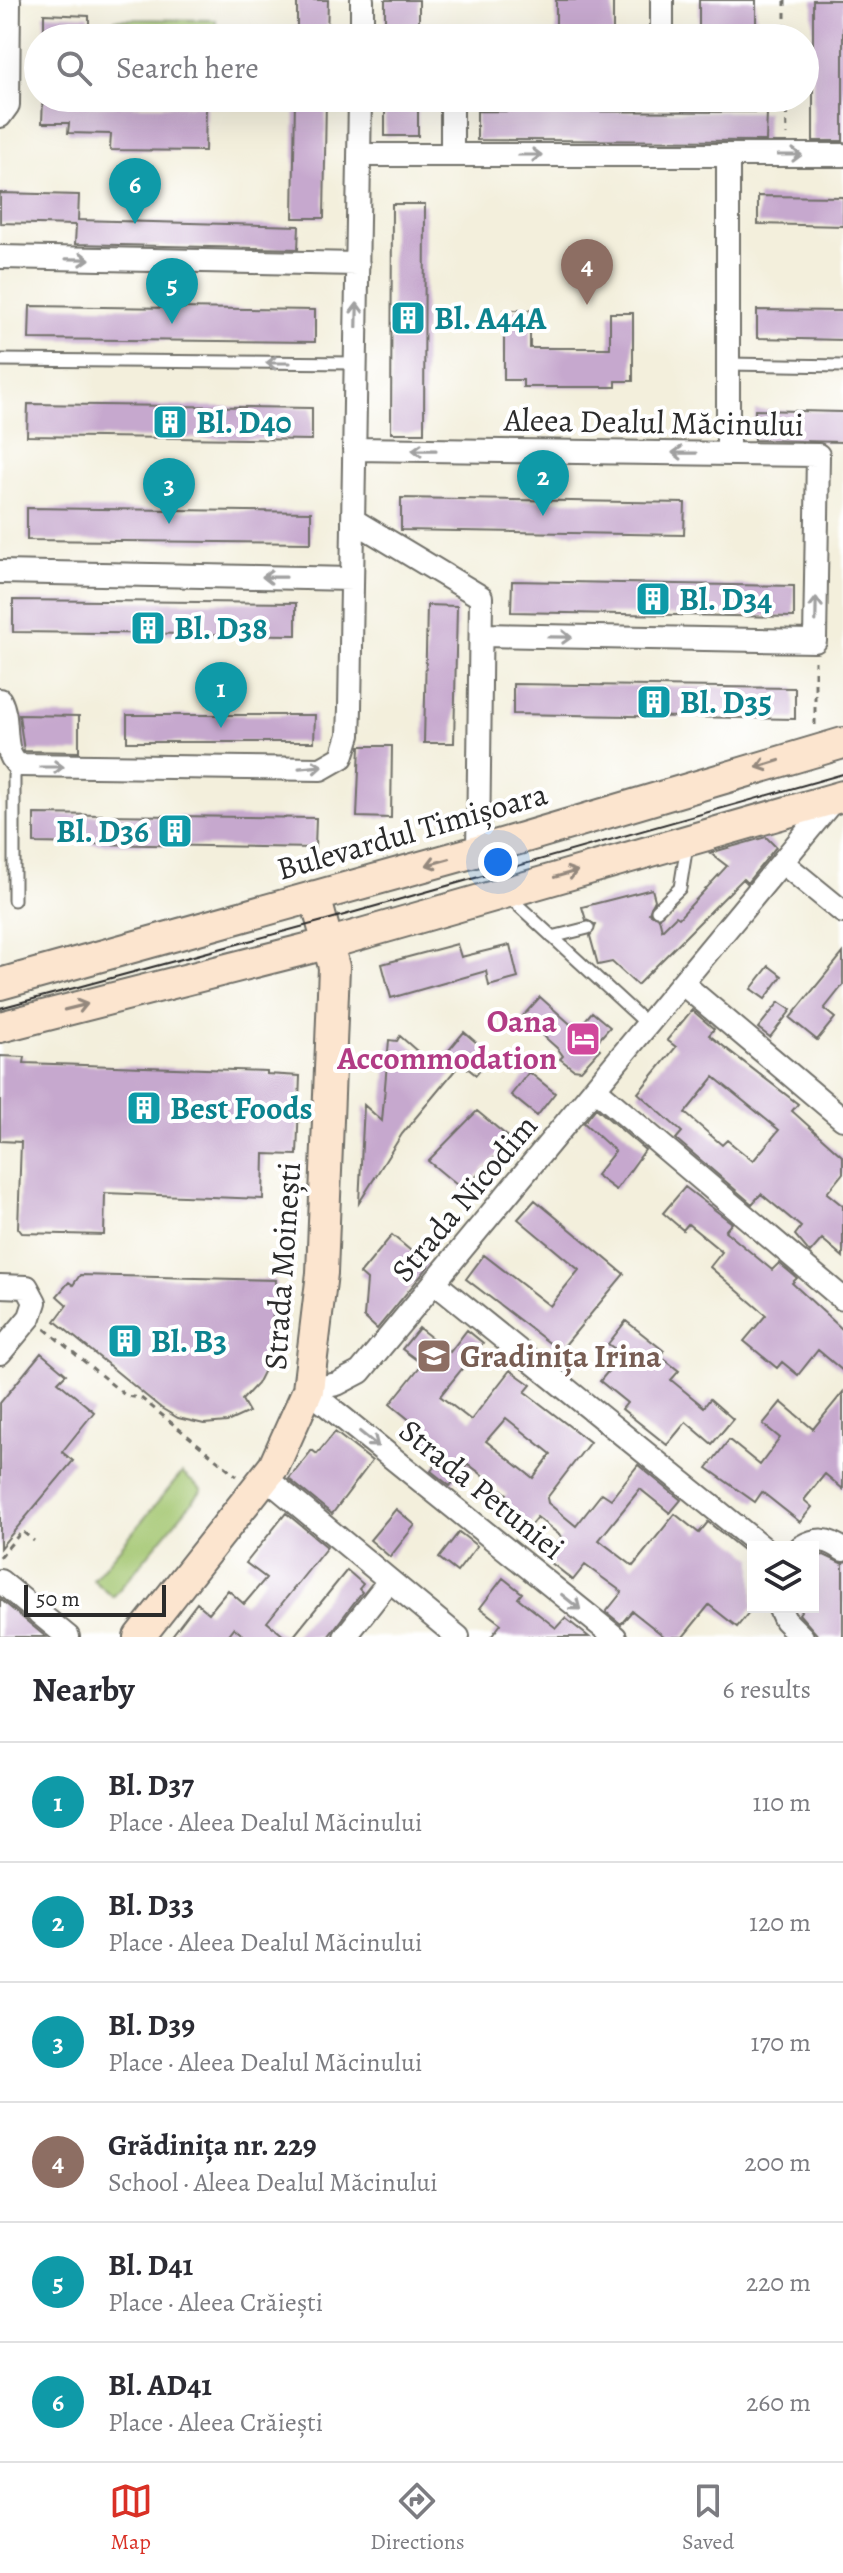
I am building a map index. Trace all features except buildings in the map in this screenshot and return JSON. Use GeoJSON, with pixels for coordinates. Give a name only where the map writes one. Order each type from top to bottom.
{"type":"FeatureCollection","features":[{"type":"Feature","properties":{"kind":"main road","name":"Bulevardul Timișoara"},"geometry":{"type":"LineString","coordinates":[[0,984],[478,851],[829,746]]}},
{"type":"Feature","properties":{"kind":"main road"},"geometry":{"type":"LineString","coordinates":[[0,1027],[330,943],[839,797]]}},
{"type":"Feature","properties":{"kind":"main road","name":"Strada Moinești"},"geometry":{"type":"LineString","coordinates":[[139,1637],[261,1484],[285,1447],[308,1390],[322,1273],[334,967],[315,896]]}},
{"type":"Feature","properties":{"kind":"street"},"geometry":{"type":"LineString","coordinates":[[0,116],[8,105],[9,0]]}},
{"type":"Feature","properties":{"kind":"street"},"geometry":{"type":"LineString","coordinates":[[362,0],[362,24]]}},
{"type":"Feature","properties":{"kind":"street"},"geometry":{"type":"LineString","coordinates":[[662,0],[662,24]]}},
{"type":"Feature","properties":{"kind":"street"},"geometry":{"type":"LineString","coordinates":[[0,700],[5,713],[5,749],[9,759],[18,765],[321,769],[342,757],[349,735],[350,708],[360,112]]}},
{"type":"Feature","properties":{"kind":"street"},"geometry":{"type":"LineString","coordinates":[[452,112],[452,155]]}},
{"type":"Feature","properties":{"kind":"street"},"geometry":{"type":"LineString","coordinates":[[359,155],[843,155]]}},
{"type":"Feature","properties":{"kind":"street"},"geometry":{"type":"LineString","coordinates":[[728,155],[728,454]]}},
{"type":"Feature","properties":{"kind":"street"},"geometry":{"type":"LineString","coordinates":[[0,257],[358,264]]}},
{"type":"Feature","properties":{"kind":"street","name":"Aleea Dealul Măcinului"},"geometry":{"type":"LineString","coordinates":[[354,449],[818,455],[815,641]]}},
{"type":"Feature","properties":{"kind":"street"},"geometry":{"type":"LineString","coordinates":[[353,520],[476,592],[483,604],[478,851]]}},
{"type":"Feature","properties":{"kind":"street"},"geometry":{"type":"LineString","coordinates":[[0,572],[352,579]]}},
{"type":"Feature","properties":{"kind":"street"},"geometry":{"type":"LineString","coordinates":[[482,635],[815,641]]}},
{"type":"Feature","properties":{"kind":"street","name":"Strada Nicodim"},"geometry":{"type":"LineString","coordinates":[[308,1390],[337,1384],[360,1372],[839,797]]}},
{"type":"Feature","properties":{"kind":"street"},"geometry":{"type":"LineString","coordinates":[[783,863],[843,912]]}},
{"type":"Feature","properties":{"kind":"street"},"geometry":{"type":"LineString","coordinates":[[683,984],[843,1119]]}},
{"type":"Feature","properties":{"kind":"street"},"geometry":{"type":"LineString","coordinates":[[595,1089],[843,1299]]}},
{"type":"Feature","properties":{"kind":"street"},"geometry":{"type":"LineString","coordinates":[[435,1283],[755,1541]]}},
{"type":"Feature","properties":{"kind":"street"},"geometry":{"type":"LineString","coordinates":[[0,1286],[27,1287],[35,1302],[30,1317],[0,1353]]}},
{"type":"Feature","properties":{"kind":"street","name":"Strada Petuniei"},"geometry":{"type":"LineString","coordinates":[[308,1390],[615,1637]]}},
{"type":"Feature","properties":{"kind":"street"},"geometry":{"type":"LineString","coordinates":[[261,1484],[458,1637]]}},
{"type":"Feature","properties":{"kind":"street"},"geometry":{"type":"LineString","coordinates":[[819,1542],[827,1540],[843,1550]]}},
{"type":"Feature","properties":{"kind":"street"},"geometry":{"type":"LineString","coordinates":[[0,1581],[68,1637]]}},
{"type":"Feature","properties":{"kind":"street"},"geometry":{"type":"LineString","coordinates":[[345,1637],[389,1581]]}},
{"type":"Feature","properties":{"kind":"street"},"geometry":{"type":"LineString","coordinates":[[782,1613],[802,1637]]}},
{"type":"Feature","properties":{"kind":"lane"},"geometry":{"type":"LineString","coordinates":[[0,360],[356,363]]}},
{"type":"Feature","properties":{"kind":"lane"},"geometry":{"type":"LineString","coordinates":[[728,364],[843,366]]}},
{"type":"Feature","properties":{"kind":"lane"},"geometry":{"type":"LineString","coordinates":[[14,900],[14,776],[18,765]]}},
{"type":"Feature","properties":{"kind":"lane"},"geometry":{"type":"LineString","coordinates":[[657,910],[680,888],[688,839]]}},
{"type":"Feature","properties":{"kind":"lane"},"geometry":{"type":"LineString","coordinates":[[504,892],[648,1026]]}},
{"type":"Feature","properties":{"kind":"lane"},"geometry":{"type":"LineString","coordinates":[[552,937],[588,928]]}},
{"type":"Feature","properties":{"kind":"path"},"geometry":{"type":"LineString","coordinates":[[785,0],[785,24]]}},
{"type":"Feature","properties":{"kind":"path"},"geometry":{"type":"LineString","coordinates":[[786,112],[787,155]]}},
{"type":"Feature","properties":{"kind":"path"},"geometry":{"type":"LineString","coordinates":[[815,641],[829,746]]}},
{"type":"Feature","properties":{"kind":"path"},"geometry":{"type":"LineString","coordinates":[[30,1317],[126,1396],[141,1398],[261,1484]]}},
{"type":"Feature","properties":{"kind":"path"},"geometry":{"type":"LineString","coordinates":[[0,1557],[22,1531],[34,1541]]}},
{"type":"Feature","properties":{"kind":"green space"},"geometry":{"type":"Polygon","coordinates":[[[115,19],[216,20],[216,24],[115,24],[115,19]]]}},
{"type":"Feature","properties":{"kind":"green space"},"geometry":{"type":"Polygon","coordinates":[[[182,1473],[202,1490],[113,1597],[93,1580],[182,1473]]]}},
{"type":"Feature","properties":{"kind":"tram line"},"geometry":{"type":"LineString","coordinates":[[0,1008],[323,921],[843,774]]}},
{"type":"Feature","properties":{"kind":"place","name":"Bl. AD41"},"geometry":{"type":"Point","coordinates":[135,224]}},
{"type":"Feature","properties":{"kind":"place","name":"Grădinița nr. 229"},"geometry":{"type":"Point","coordinates":[587,305]}},
{"type":"Feature","properties":{"kind":"place","name":"Bl. A44A"},"geometry":{"type":"Point","coordinates":[408,318]}},
{"type":"Feature","properties":{"kind":"place","name":"Bl. D41"},"geometry":{"type":"Point","coordinates":[172,324]}},
{"type":"Feature","properties":{"kind":"place","name":"Bl. D40"},"geometry":{"type":"Point","coordinates":[170,422]}},
{"type":"Feature","properties":{"kind":"place","name":"Bl. D33"},"geometry":{"type":"Point","coordinates":[543,516]}},
{"type":"Feature","properties":{"kind":"place","name":"Bl. D39"},"geometry":{"type":"Point","coordinates":[169,524]}},
{"type":"Feature","properties":{"kind":"place","name":"Bl. D34"},"geometry":{"type":"Point","coordinates":[653,599]}},
{"type":"Feature","properties":{"kind":"place","name":"Bl. D38"},"geometry":{"type":"Point","coordinates":[148,628]}},
{"type":"Feature","properties":{"kind":"place","name":"Bl. D35"},"geometry":{"type":"Point","coordinates":[654,702]}},
{"type":"Feature","properties":{"kind":"place","name":"Bl. D37"},"geometry":{"type":"Point","coordinates":[221,728]}},
{"type":"Feature","properties":{"kind":"place","name":"Bl. D36"},"geometry":{"type":"Point","coordinates":[175,831]}},
{"type":"Feature","properties":{"kind":"place","name":"Oana Accommodation"},"geometry":{"type":"Point","coordinates":[583,1039]}},
{"type":"Feature","properties":{"kind":"place","name":"Best Foods"},"geometry":{"type":"Point","coordinates":[144,1108]}},
{"type":"Feature","properties":{"kind":"place","name":"Bl. B3"},"geometry":{"type":"Point","coordinates":[125,1341]}},
{"type":"Feature","properties":{"kind":"place","name":"Gradinița Irina"},"geometry":{"type":"Point","coordinates":[434,1356]}}]}
